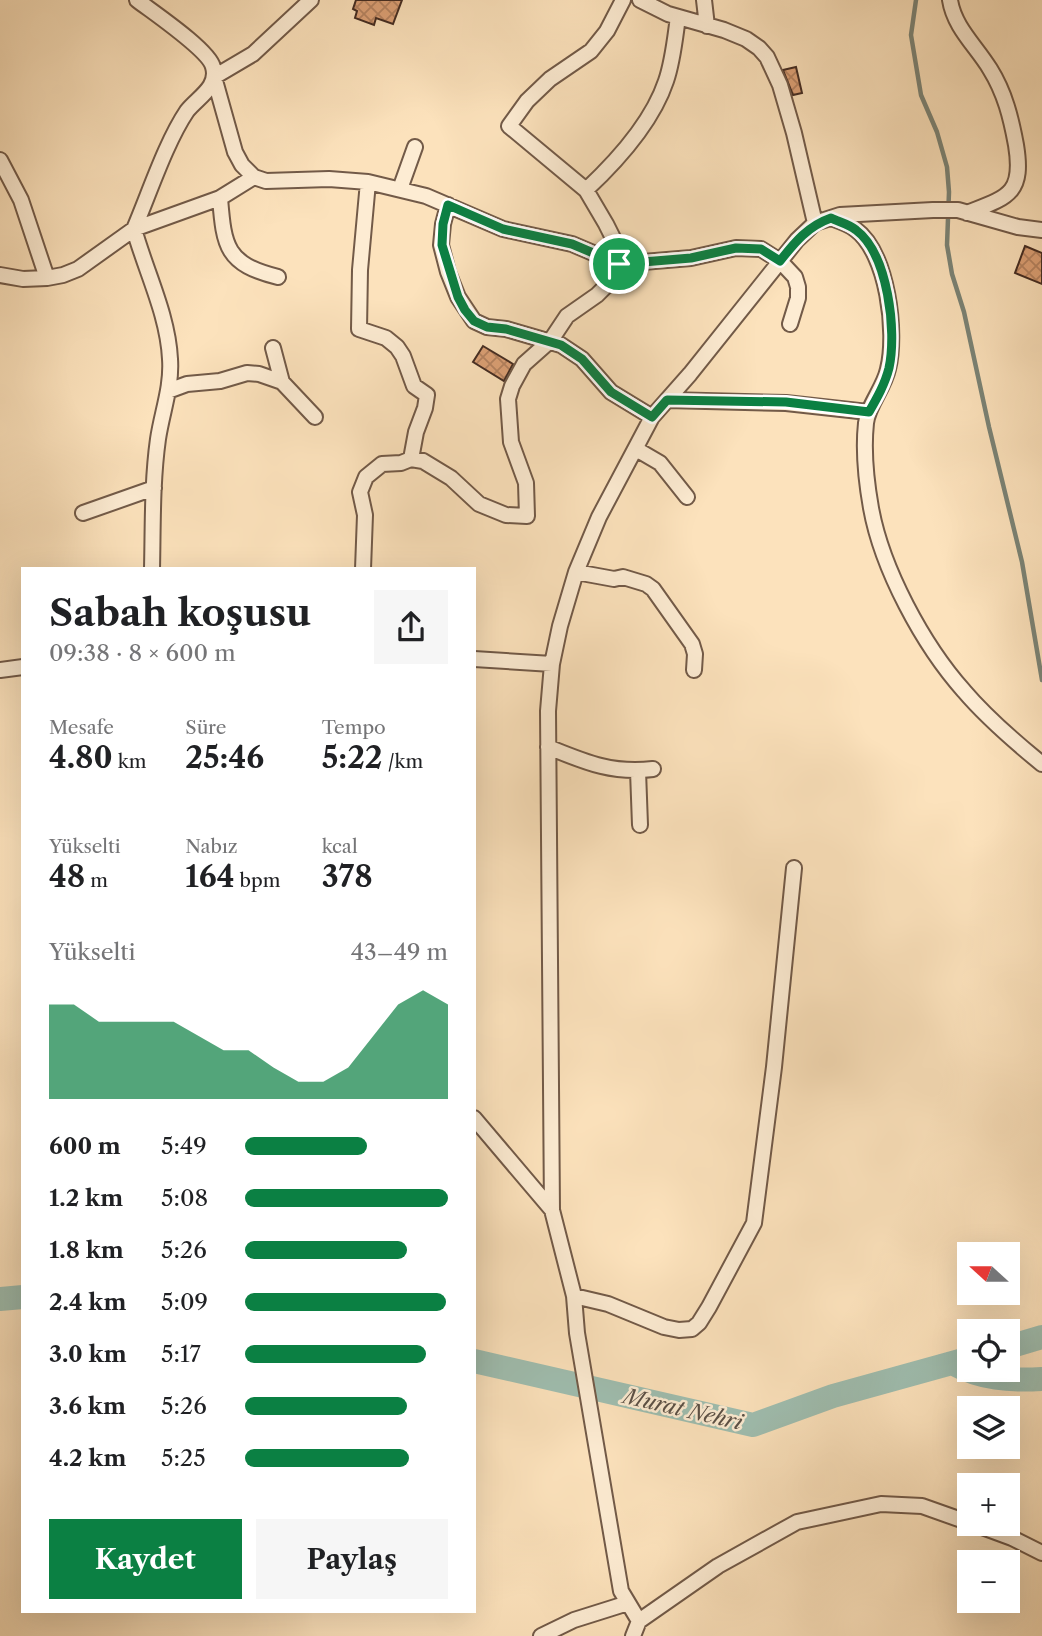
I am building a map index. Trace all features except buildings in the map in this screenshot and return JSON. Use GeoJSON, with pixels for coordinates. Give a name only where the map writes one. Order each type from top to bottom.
{"type":"FeatureCollection","features":[{"type":"Feature","properties":{"kind":"street"},"geometry":{"type":"LineString","coordinates":[[138,0],[200,49],[213,67],[235,152],[242,166],[254,177],[266,181],[329,179],[368,182],[400,189],[426,196],[503,229],[572,244],[619,264],[691,258],[736,248],[761,249],[780,261],[795,277],[798,298],[790,324]]}},
{"type":"Feature","properties":{"kind":"street"},"geometry":{"type":"LineString","coordinates":[[152,567],[159,430],[168,391],[170,360],[163,317],[134,229],[188,110],[209,88],[214,77],[253,54],[311,0]]}},
{"type":"Feature","properties":{"kind":"street"},"geometry":{"type":"LineString","coordinates":[[363,567],[365,516],[360,492],[366,477],[382,464],[401,463],[411,459],[423,461],[451,478],[479,504],[506,515],[527,516],[526,483],[510,442],[508,399],[516,376],[524,363],[551,340],[567,316],[597,295],[612,280],[622,256],[586,190],[509,126],[527,101],[550,79],[591,51],[607,31],[623,0]]}},
{"type":"Feature","properties":{"kind":"street"},"geometry":{"type":"LineString","coordinates":[[640,0],[678,17],[746,39],[759,48],[774,68],[794,133],[815,223]]}},
{"type":"Feature","properties":{"kind":"street"},"geometry":{"type":"LineString","coordinates":[[704,0],[707,26]]}},
{"type":"Feature","properties":{"kind":"street"},"geometry":{"type":"LineString","coordinates":[[950,0],[958,24],[1000,87],[1010,113],[1018,156],[1018,177],[1012,191],[999,201],[963,212]]}},
{"type":"Feature","properties":{"kind":"street"},"geometry":{"type":"LineString","coordinates":[[586,190],[604,173],[643,124],[662,93],[678,17]]}},
{"type":"Feature","properties":{"kind":"street"},"geometry":{"type":"LineString","coordinates":[[400,189],[415,147]]}},
{"type":"Feature","properties":{"kind":"street"},"geometry":{"type":"LineString","coordinates":[[0,160],[21,200],[47,278]]}},
{"type":"Feature","properties":{"kind":"street"},"geometry":{"type":"LineString","coordinates":[[0,275],[23,279],[47,278],[78,270],[134,229],[220,198],[254,177]]}},
{"type":"Feature","properties":{"kind":"street"},"geometry":{"type":"LineString","coordinates":[[368,182],[360,270],[359,329],[386,338],[397,347],[414,386],[427,396],[415,432],[411,459]]}},
{"type":"Feature","properties":{"kind":"street"},"geometry":{"type":"LineString","coordinates":[[220,198],[228,250],[254,271],[278,277]]}},
{"type":"Feature","properties":{"kind":"street"},"geometry":{"type":"LineString","coordinates":[[448,205],[443,224],[442,245],[448,272],[465,310],[474,321],[487,327],[551,340],[582,359],[622,401],[652,417]]}},
{"type":"Feature","properties":{"kind":"street"},"geometry":{"type":"LineString","coordinates":[[639,1621],[621,1591],[577,1333],[574,1296],[552,1210],[548,711],[552,664],[576,572],[599,517],[652,417],[797,240],[815,223],[840,215],[933,210],[963,212],[1018,227],[1042,230]]}},
{"type":"Feature","properties":{"kind":"street"},"geometry":{"type":"LineString","coordinates":[[831,218],[855,229],[866,240],[876,257],[892,325],[891,353],[883,388],[866,421],[865,468],[871,510],[885,555],[901,592],[942,663],[964,692],[1042,764]]}},
{"type":"Feature","properties":{"kind":"street"},"geometry":{"type":"LineString","coordinates":[[273,348],[282,382]]}},
{"type":"Feature","properties":{"kind":"street"},"geometry":{"type":"LineString","coordinates":[[168,391],[187,384],[219,381],[247,373],[259,374],[282,382],[315,417]]}},
{"type":"Feature","properties":{"kind":"street"},"geometry":{"type":"LineString","coordinates":[[667,400],[754,401],[869,412]]}},
{"type":"Feature","properties":{"kind":"street"},"geometry":{"type":"LineString","coordinates":[[636,449],[660,463],[687,497]]}},
{"type":"Feature","properties":{"kind":"street"},"geometry":{"type":"LineString","coordinates":[[83,513],[154,488]]}},
{"type":"Feature","properties":{"kind":"street"},"geometry":{"type":"LineString","coordinates":[[576,572],[614,579],[633,579],[653,589],[692,644],[695,654],[694,670]]}},
{"type":"Feature","properties":{"kind":"street"},"geometry":{"type":"LineString","coordinates":[[476,659],[552,664]]}},
{"type":"Feature","properties":{"kind":"street"},"geometry":{"type":"LineString","coordinates":[[0,670],[21,667]]}},
{"type":"Feature","properties":{"kind":"street"},"geometry":{"type":"LineString","coordinates":[[548,747],[616,770],[646,770],[640,825]]}},
{"type":"Feature","properties":{"kind":"street"},"geometry":{"type":"LineString","coordinates":[[574,1296],[608,1304],[664,1327],[679,1331],[692,1329],[709,1307],[754,1223],[774,1067],[794,868]]}},
{"type":"Feature","properties":{"kind":"street"},"geometry":{"type":"LineString","coordinates":[[476,1120],[552,1210]]}},
{"type":"Feature","properties":{"kind":"street"},"geometry":{"type":"LineString","coordinates":[[633,1636],[639,1621],[718,1566],[797,1522],[881,1504],[922,1506],[957,1518]]}},
{"type":"Feature","properties":{"kind":"street"},"geometry":{"type":"LineString","coordinates":[[1007,1536],[1042,1553]]}},
{"type":"Feature","properties":{"kind":"street"},"geometry":{"type":"LineString","coordinates":[[541,1636],[574,1620],[628,1603]]}},
{"type":"Feature","properties":{"kind":"waterway"},"geometry":{"type":"LineString","coordinates":[[916,0],[911,35],[921,95],[937,132],[947,167],[947,245],[952,274],[964,312],[1022,562],[1042,680]]}},
{"type":"Feature","properties":{"kind":"waterway","name":"Murat Nehri"},"geometry":{"type":"LineString","coordinates":[[0,1299],[21,1297]]}},
{"type":"Feature","properties":{"kind":"waterway","name":"Murat Nehri"},"geometry":{"type":"LineString","coordinates":[[1020,1343],[1042,1337]]}},
{"type":"Feature","properties":{"kind":"waterway","name":"Murat Nehri"},"geometry":{"type":"LineString","coordinates":[[476,1361],[753,1425],[833,1396],[957,1362]]}},
{"type":"Feature","properties":{"kind":"waterway"},"geometry":{"type":"LineString","coordinates":[[952,1363],[974,1373],[996,1378],[1042,1379]]}},
{"type":"Feature","properties":{"kind":"route"},"geometry":{"type":"LineString","coordinates":[[448,205],[503,229],[572,244],[619,264],[691,258],[736,248],[761,249],[780,261],[815,223],[831,218],[855,229],[866,240],[876,257],[892,325],[889,368],[883,388],[869,412],[786,402],[667,400],[652,417],[622,401],[582,359],[561,345],[506,329],[487,327],[474,321],[458,297],[448,272],[442,245],[443,224],[448,205]]}}]}
